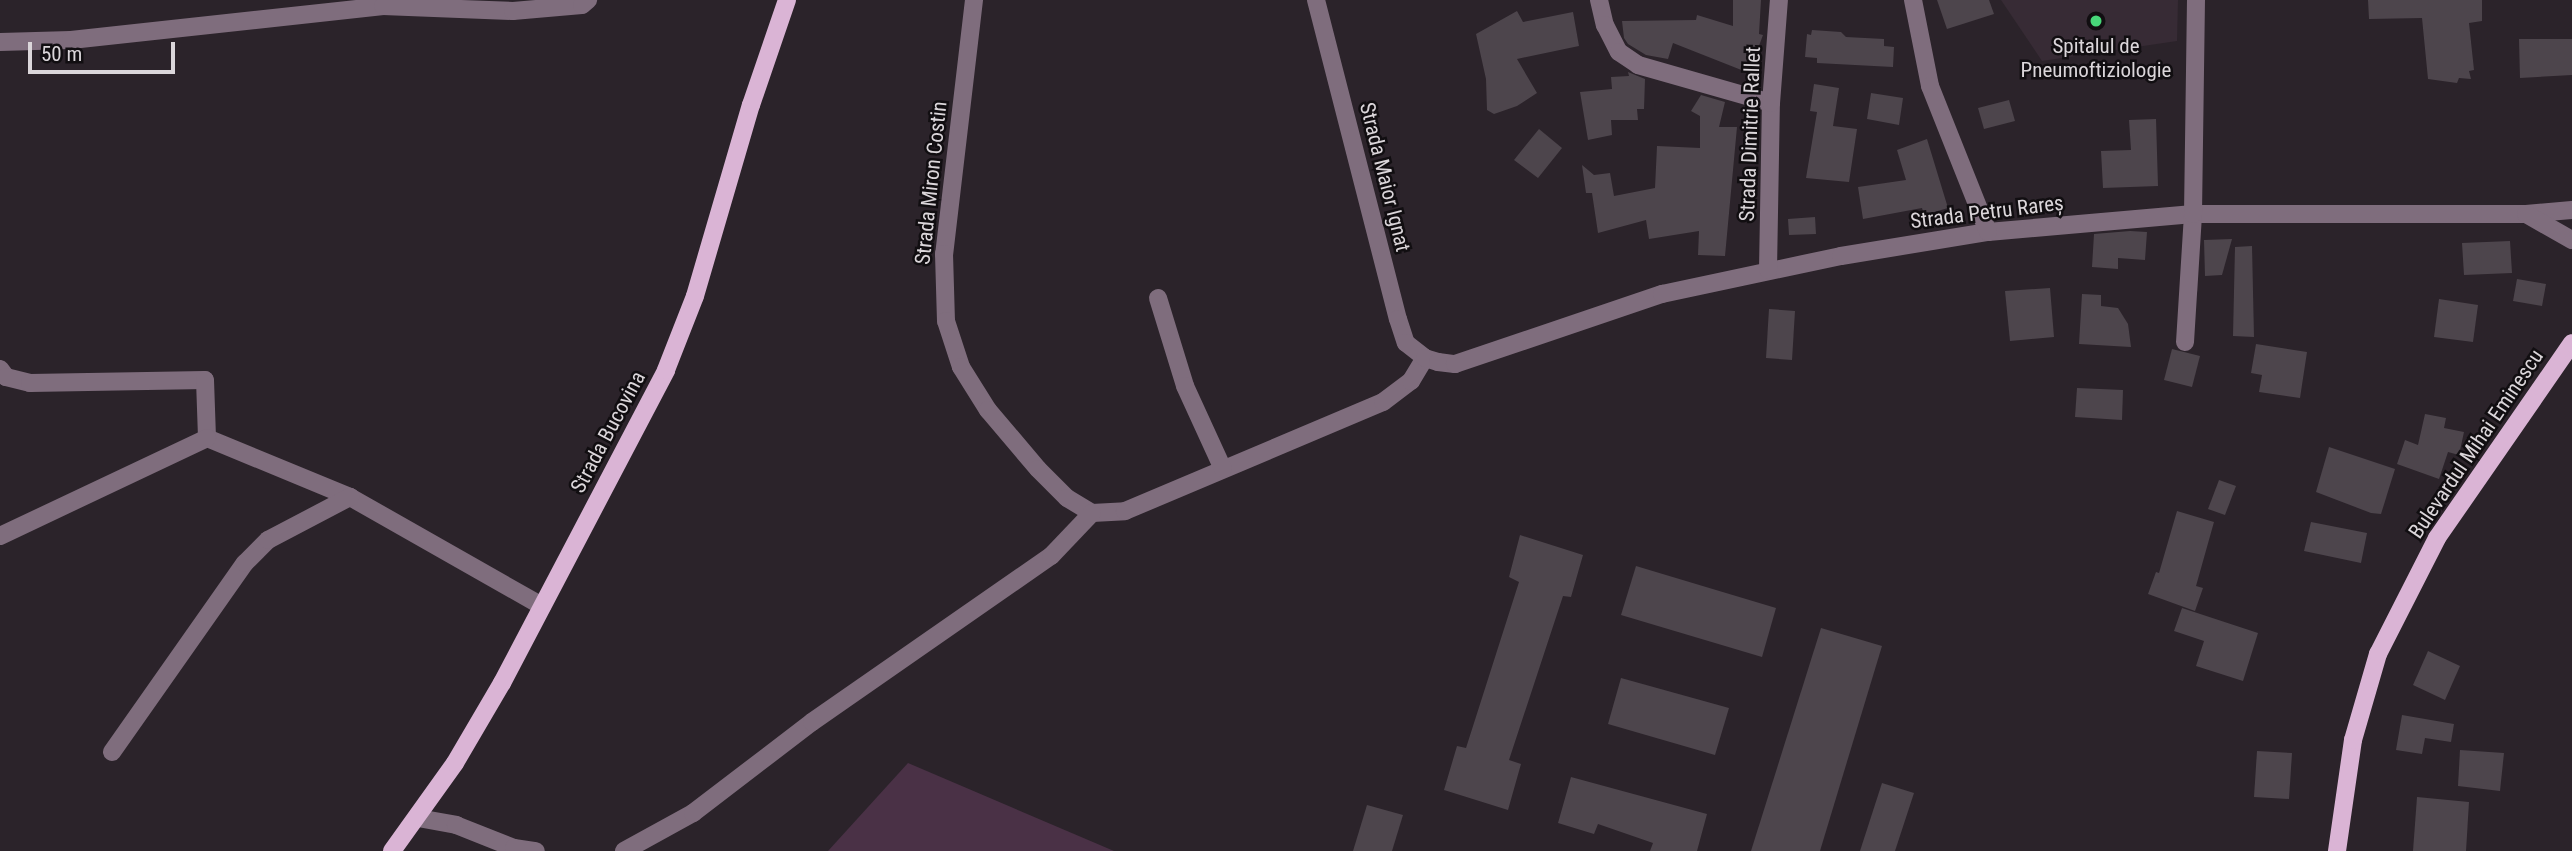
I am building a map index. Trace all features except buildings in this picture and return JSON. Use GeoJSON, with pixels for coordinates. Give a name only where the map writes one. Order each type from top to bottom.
{"type":"FeatureCollection","features":[{"type":"Feature","properties":{"kind":"main road","name":"Strada Bucovina"},"geometry":{"type":"LineString","coordinates":[[392,851],[418,818],[502,682],[666,370],[695,296],[751,104],[787,0]]}},
{"type":"Feature","properties":{"kind":"main road","name":"Bulevardul Mihai Eminescu"},"geometry":{"type":"LineString","coordinates":[[2337,851],[2353,740],[2378,654],[2437,538],[2572,344]]}},
{"type":"Feature","properties":{"kind":"street"},"geometry":{"type":"LineString","coordinates":[[0,42],[71,40],[382,3],[513,11],[582,5],[588,0]]}},
{"type":"Feature","properties":{"kind":"street","name":"Strada Miron Costin"},"geometry":{"type":"LineString","coordinates":[[974,0],[944,254],[946,321],[961,367],[988,410],[1038,469],[1067,498],[1092,513]]}},
{"type":"Feature","properties":{"kind":"street","name":"Strada Maior Ignat"},"geometry":{"type":"LineString","coordinates":[[1316,0],[1398,319],[1406,343],[1424,358]]}},
{"type":"Feature","properties":{"kind":"street"},"geometry":{"type":"LineString","coordinates":[[1599,0],[1605,25],[1619,51],[1638,65],[1772,103]]}},
{"type":"Feature","properties":{"kind":"street","name":"Strada Dimitrie Rallet"},"geometry":{"type":"LineString","coordinates":[[1768,270],[1772,103],[1779,0]]}},
{"type":"Feature","properties":{"kind":"street"},"geometry":{"type":"LineString","coordinates":[[1913,0],[1930,86],[1988,232]]}},
{"type":"Feature","properties":{"kind":"street"},"geometry":{"type":"LineString","coordinates":[[2185,342],[2193,214],[2196,0]]}},
{"type":"Feature","properties":{"kind":"street","name":"Strada Petru Rareș"},"geometry":{"type":"LineString","coordinates":[[1424,358],[1455,364],[1662,294],[1768,270],[1988,232],[2193,214],[2526,214],[2572,210]]}},
{"type":"Feature","properties":{"kind":"street"},"geometry":{"type":"LineString","coordinates":[[2526,214],[2572,240]]}},
{"type":"Feature","properties":{"kind":"street"},"geometry":{"type":"LineString","coordinates":[[1158,298],[1185,386],[1223,469]]}},
{"type":"Feature","properties":{"kind":"street"},"geometry":{"type":"LineString","coordinates":[[624,851],[693,813],[812,722],[1051,556],[1092,513],[1125,511],[1383,402],[1411,382],[1424,358]]}},
{"type":"Feature","properties":{"kind":"street"},"geometry":{"type":"LineString","coordinates":[[0,369],[6,377],[30,383],[205,380],[206,439]]}},
{"type":"Feature","properties":{"kind":"street"},"geometry":{"type":"LineString","coordinates":[[0,536],[206,439],[350,497],[542,606]]}},
{"type":"Feature","properties":{"kind":"street"},"geometry":{"type":"LineString","coordinates":[[112,752],[245,563],[268,540],[350,497]]}},
{"type":"Feature","properties":{"kind":"street"},"geometry":{"type":"LineString","coordinates":[[418,818],[456,825],[514,848],[536,851]]}},
{"type":"Feature","properties":{"kind":"shaded area","name":"Spitalul de Pneumoftiziologie"},"geometry":{"type":"Polygon","coordinates":[[[2001,0],[2178,0],[2177,41],[2042,61],[2001,0]]]}},
{"type":"Feature","properties":{"kind":"shaded area"},"geometry":{"type":"Polygon","coordinates":[[[908,763],[1114,851],[828,851],[908,763]]]}},
{"type":"Feature","properties":{"kind":"place","name":"Spitalul de Pneumoftiziologie"},"geometry":{"type":"Point","coordinates":[2096,21]}}]}
